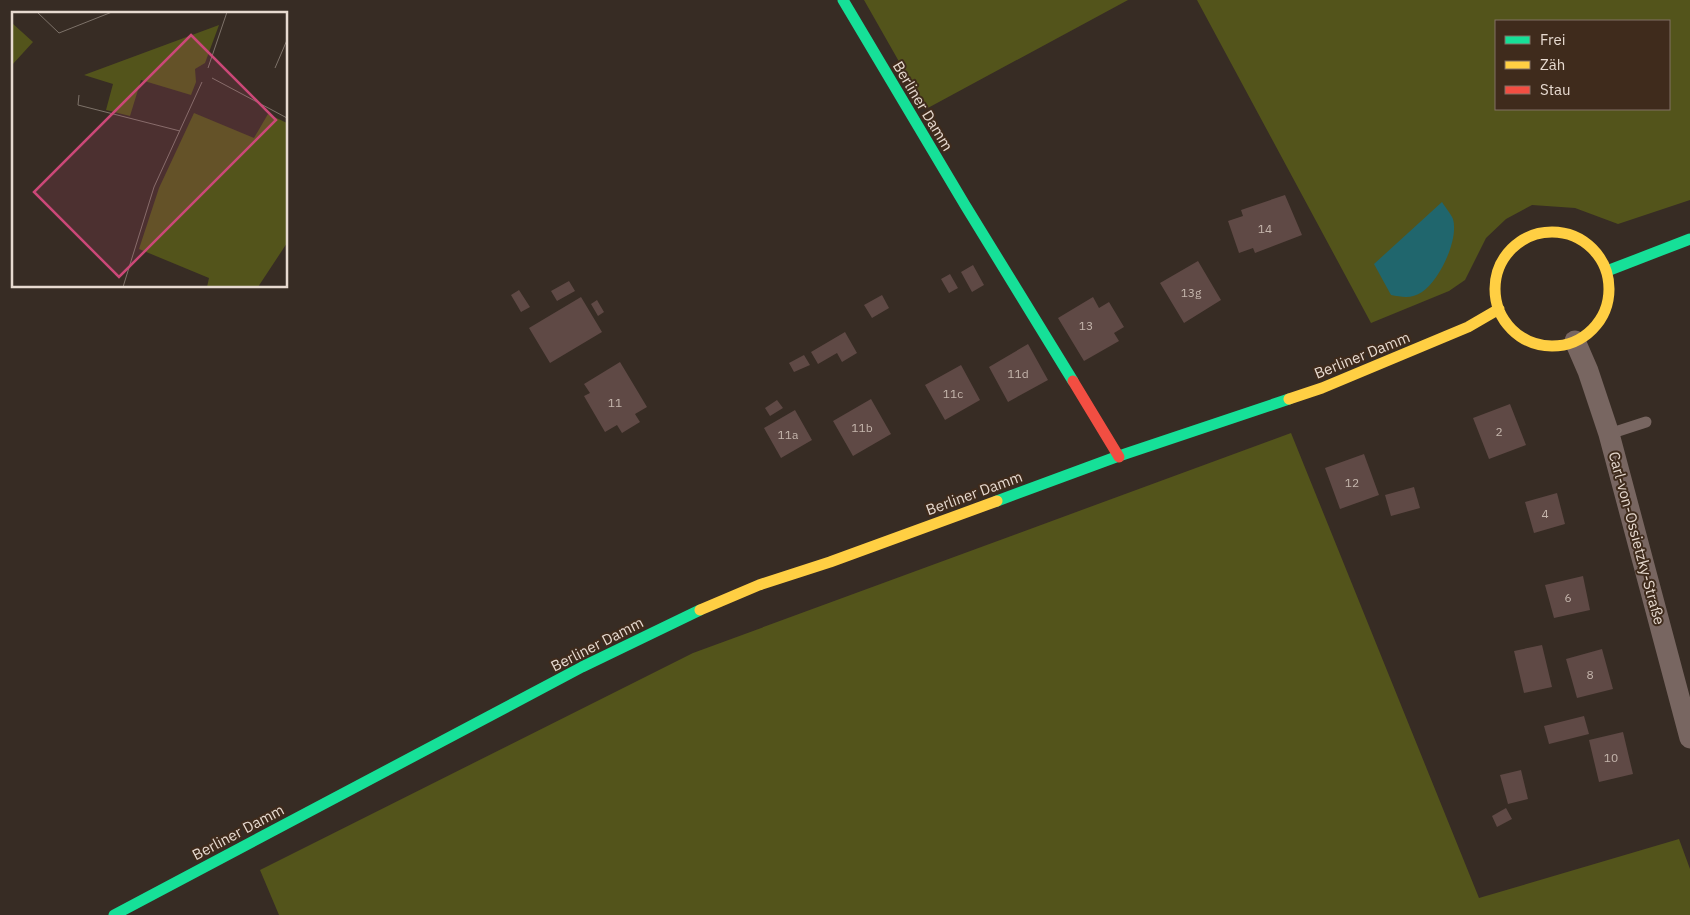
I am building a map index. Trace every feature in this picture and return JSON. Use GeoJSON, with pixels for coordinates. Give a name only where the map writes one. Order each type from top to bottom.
{"type":"FeatureCollection","features":[{"type":"Feature","properties":{"kind":"main road","name":"Berliner Damm"},"geometry":{"type":"LineString","coordinates":[[843,0],[1119,456]]}},
{"type":"Feature","properties":{"kind":"main road"},"geometry":{"type":"LineString","coordinates":[[1544,232],[1568,234],[1584,241],[1598,254],[1606,271],[1609,295],[1606,308],[1600,320],[1588,334],[1575,341],[1558,346],[1542,345],[1529,341],[1517,334],[1506,323],[1499,309],[1495,292],[1496,275],[1509,251],[1526,238],[1544,232]]}},
{"type":"Feature","properties":{"kind":"main road"},"geometry":{"type":"LineString","coordinates":[[1606,271],[1690,239]]}},
{"type":"Feature","properties":{"kind":"main road","name":"Berliner Damm"},"geometry":{"type":"LineString","coordinates":[[114,915],[582,667],[676,621],[759,586],[830,562],[1119,456],[1322,388],[1468,327],[1499,309]]}},
{"type":"Feature","properties":{"kind":"street","name":"Carl-von-Ossietzky-Straße"},"geometry":{"type":"LineString","coordinates":[[1575,341],[1588,371],[1609,434],[1690,738]]}},
{"type":"Feature","properties":{"kind":"lane"},"geometry":{"type":"LineString","coordinates":[[1609,434],[1646,422]]}},
{"type":"Feature","properties":{"kind":"shaded area"},"geometry":{"type":"Polygon","coordinates":[[[864,0],[1128,0],[926,109],[864,0]]]}},
{"type":"Feature","properties":{"kind":"shaded area"},"geometry":{"type":"Polygon","coordinates":[[[1197,0],[1690,0],[1690,200],[1618,224],[1575,208],[1532,205],[1506,219],[1486,238],[1465,280],[1449,291],[1371,323],[1197,0]]]}},
{"type":"Feature","properties":{"kind":"shaded area"},"geometry":{"type":"Polygon","coordinates":[[[1291,433],[1479,898],[1679,839],[1690,869],[1690,915],[279,915],[260,870],[693,653],[1291,433]]]}},
{"type":"Feature","properties":{"kind":"water"},"geometry":{"type":"Polygon","coordinates":[[[1442,202],[1453,219],[1454,228],[1450,248],[1441,270],[1428,287],[1414,296],[1391,295],[1374,264],[1442,202]]]}},
{"type":"Feature","properties":{"kind":"building"},"geometry":{"type":"Polygon","coordinates":[[[1285,195],[1302,235],[1255,253],[1253,248],[1239,253],[1228,221],[1243,216],[1241,210],[1285,195]]]}},
{"type":"Feature","properties":{"kind":"building"},"geometry":{"type":"Polygon","coordinates":[[[1198,261],[1221,300],[1184,323],[1160,283],[1198,261]]]}},
{"type":"Feature","properties":{"kind":"building"},"geometry":{"type":"Polygon","coordinates":[[[973,265],[984,285],[972,292],[961,272],[973,265]]]}},
{"type":"Feature","properties":{"kind":"building"},"geometry":{"type":"Polygon","coordinates":[[[950,274],[958,288],[949,293],[941,279],[950,274]]]}},
{"type":"Feature","properties":{"kind":"building"},"geometry":{"type":"Polygon","coordinates":[[[569,281],[575,291],[557,301],[551,291],[569,281]]]}},
{"type":"Feature","properties":{"kind":"building"},"geometry":{"type":"Polygon","coordinates":[[[519,290],[530,307],[521,312],[511,295],[519,290]]]}},
{"type":"Feature","properties":{"kind":"building"},"geometry":{"type":"Polygon","coordinates":[[[882,295],[889,308],[872,318],[864,305],[882,295]]]}},
{"type":"Feature","properties":{"kind":"building"},"geometry":{"type":"Polygon","coordinates":[[[581,297],[602,332],[550,363],[529,328],[581,297]]]}},
{"type":"Feature","properties":{"kind":"building"},"geometry":{"type":"Polygon","coordinates":[[[1093,297],[1099,308],[1109,302],[1124,327],[1114,333],[1119,341],[1084,361],[1058,318],[1093,297]]]}},
{"type":"Feature","properties":{"kind":"building"},"geometry":{"type":"Polygon","coordinates":[[[597,300],[604,312],[598,316],[591,304],[597,300]]]}},
{"type":"Feature","properties":{"kind":"building"},"geometry":{"type":"Polygon","coordinates":[[[845,332],[857,353],[842,362],[837,353],[818,364],[811,352],[845,332]]]}},
{"type":"Feature","properties":{"kind":"building"},"geometry":{"type":"Polygon","coordinates":[[[1028,344],[1048,380],[1008,402],[989,367],[1028,344]]]}},
{"type":"Feature","properties":{"kind":"building"},"geometry":{"type":"Polygon","coordinates":[[[804,355],[810,365],[794,372],[789,363],[804,355]]]}},
{"type":"Feature","properties":{"kind":"building"},"geometry":{"type":"Polygon","coordinates":[[[620,362],[647,407],[635,414],[640,422],[622,433],[617,425],[605,432],[584,396],[590,393],[584,384],[620,362]]]}},
{"type":"Feature","properties":{"kind":"building"},"geometry":{"type":"Polygon","coordinates":[[[961,365],[980,400],[945,420],[925,385],[961,365]]]}},
{"type":"Feature","properties":{"kind":"building"},"geometry":{"type":"Polygon","coordinates":[[[871,399],[891,434],[853,456],[833,421],[871,399]]]}},
{"type":"Feature","properties":{"kind":"building"},"geometry":{"type":"Polygon","coordinates":[[[777,400],[783,408],[770,416],[765,408],[777,400]]]}},
{"type":"Feature","properties":{"kind":"building"},"geometry":{"type":"Polygon","coordinates":[[[1510,404],[1526,445],[1489,459],[1473,418],[1510,404]]]}},
{"type":"Feature","properties":{"kind":"building"},"geometry":{"type":"Polygon","coordinates":[[[795,410],[812,440],[781,458],[764,428],[795,410]]]}},
{"type":"Feature","properties":{"kind":"building"},"geometry":{"type":"Polygon","coordinates":[[[1364,454],[1379,495],[1340,509],[1325,468],[1364,454]]]}},
{"type":"Feature","properties":{"kind":"building"},"geometry":{"type":"Polygon","coordinates":[[[1414,487],[1420,508],[1391,516],[1385,495],[1414,487]]]}},
{"type":"Feature","properties":{"kind":"building"},"geometry":{"type":"Polygon","coordinates":[[[1557,493],[1565,524],[1534,533],[1525,502],[1557,493]]]}},
{"type":"Feature","properties":{"kind":"building"},"geometry":{"type":"Polygon","coordinates":[[[1583,576],[1590,610],[1554,618],[1545,585],[1583,576]]]}},
{"type":"Feature","properties":{"kind":"building"},"geometry":{"type":"Polygon","coordinates":[[[1542,645],[1552,687],[1524,693],[1514,651],[1542,645]]]}},
{"type":"Feature","properties":{"kind":"building"},"geometry":{"type":"Polygon","coordinates":[[[1602,649],[1613,689],[1577,698],[1566,659],[1602,649]]]}},
{"type":"Feature","properties":{"kind":"building"},"geometry":{"type":"Polygon","coordinates":[[[1584,716],[1589,734],[1549,744],[1544,726],[1584,716]]]}},
{"type":"Feature","properties":{"kind":"building"},"geometry":{"type":"Polygon","coordinates":[[[1623,732],[1633,774],[1599,782],[1589,740],[1623,732]]]}},
{"type":"Feature","properties":{"kind":"building"},"geometry":{"type":"Polygon","coordinates":[[[1521,770],[1528,799],[1508,804],[1500,775],[1521,770]]]}},
{"type":"Feature","properties":{"kind":"building"},"geometry":{"type":"Polygon","coordinates":[[[1506,808],[1512,819],[1497,827],[1492,816],[1506,808]]]}},
{"type":"Feature","properties":{"kind":"traffic: fast"},"geometry":{"type":"LineString","coordinates":[[843,0],[965,205],[1073,381]]}},
{"type":"Feature","properties":{"kind":"traffic: fast"},"geometry":{"type":"LineString","coordinates":[[1607,271],[1690,239]]}},
{"type":"Feature","properties":{"kind":"traffic: fast"},"geometry":{"type":"LineString","coordinates":[[997,501],[1116,457],[1289,399]]}},
{"type":"Feature","properties":{"kind":"traffic: fast"},"geometry":{"type":"LineString","coordinates":[[114,915],[582,667],[700,610]]}},
{"type":"Feature","properties":{"kind":"traffic: slow"},"geometry":{"type":"LineString","coordinates":[[1552,232],[1574,236],[1592,249],[1605,267],[1609,289],[1605,311],[1592,329],[1574,342],[1552,346],[1530,342],[1512,329],[1499,311],[1495,289],[1499,267],[1512,249],[1530,236],[1552,232]]}},
{"type":"Feature","properties":{"kind":"traffic: slow"},"geometry":{"type":"LineString","coordinates":[[1289,399],[1322,388],[1468,327],[1499,309]]}},
{"type":"Feature","properties":{"kind":"traffic: slow"},"geometry":{"type":"LineString","coordinates":[[700,610],[759,585],[830,562],[997,501]]}},
{"type":"Feature","properties":{"kind":"traffic: jam"},"geometry":{"type":"LineString","coordinates":[[1073,381],[1119,457]]}}]}
